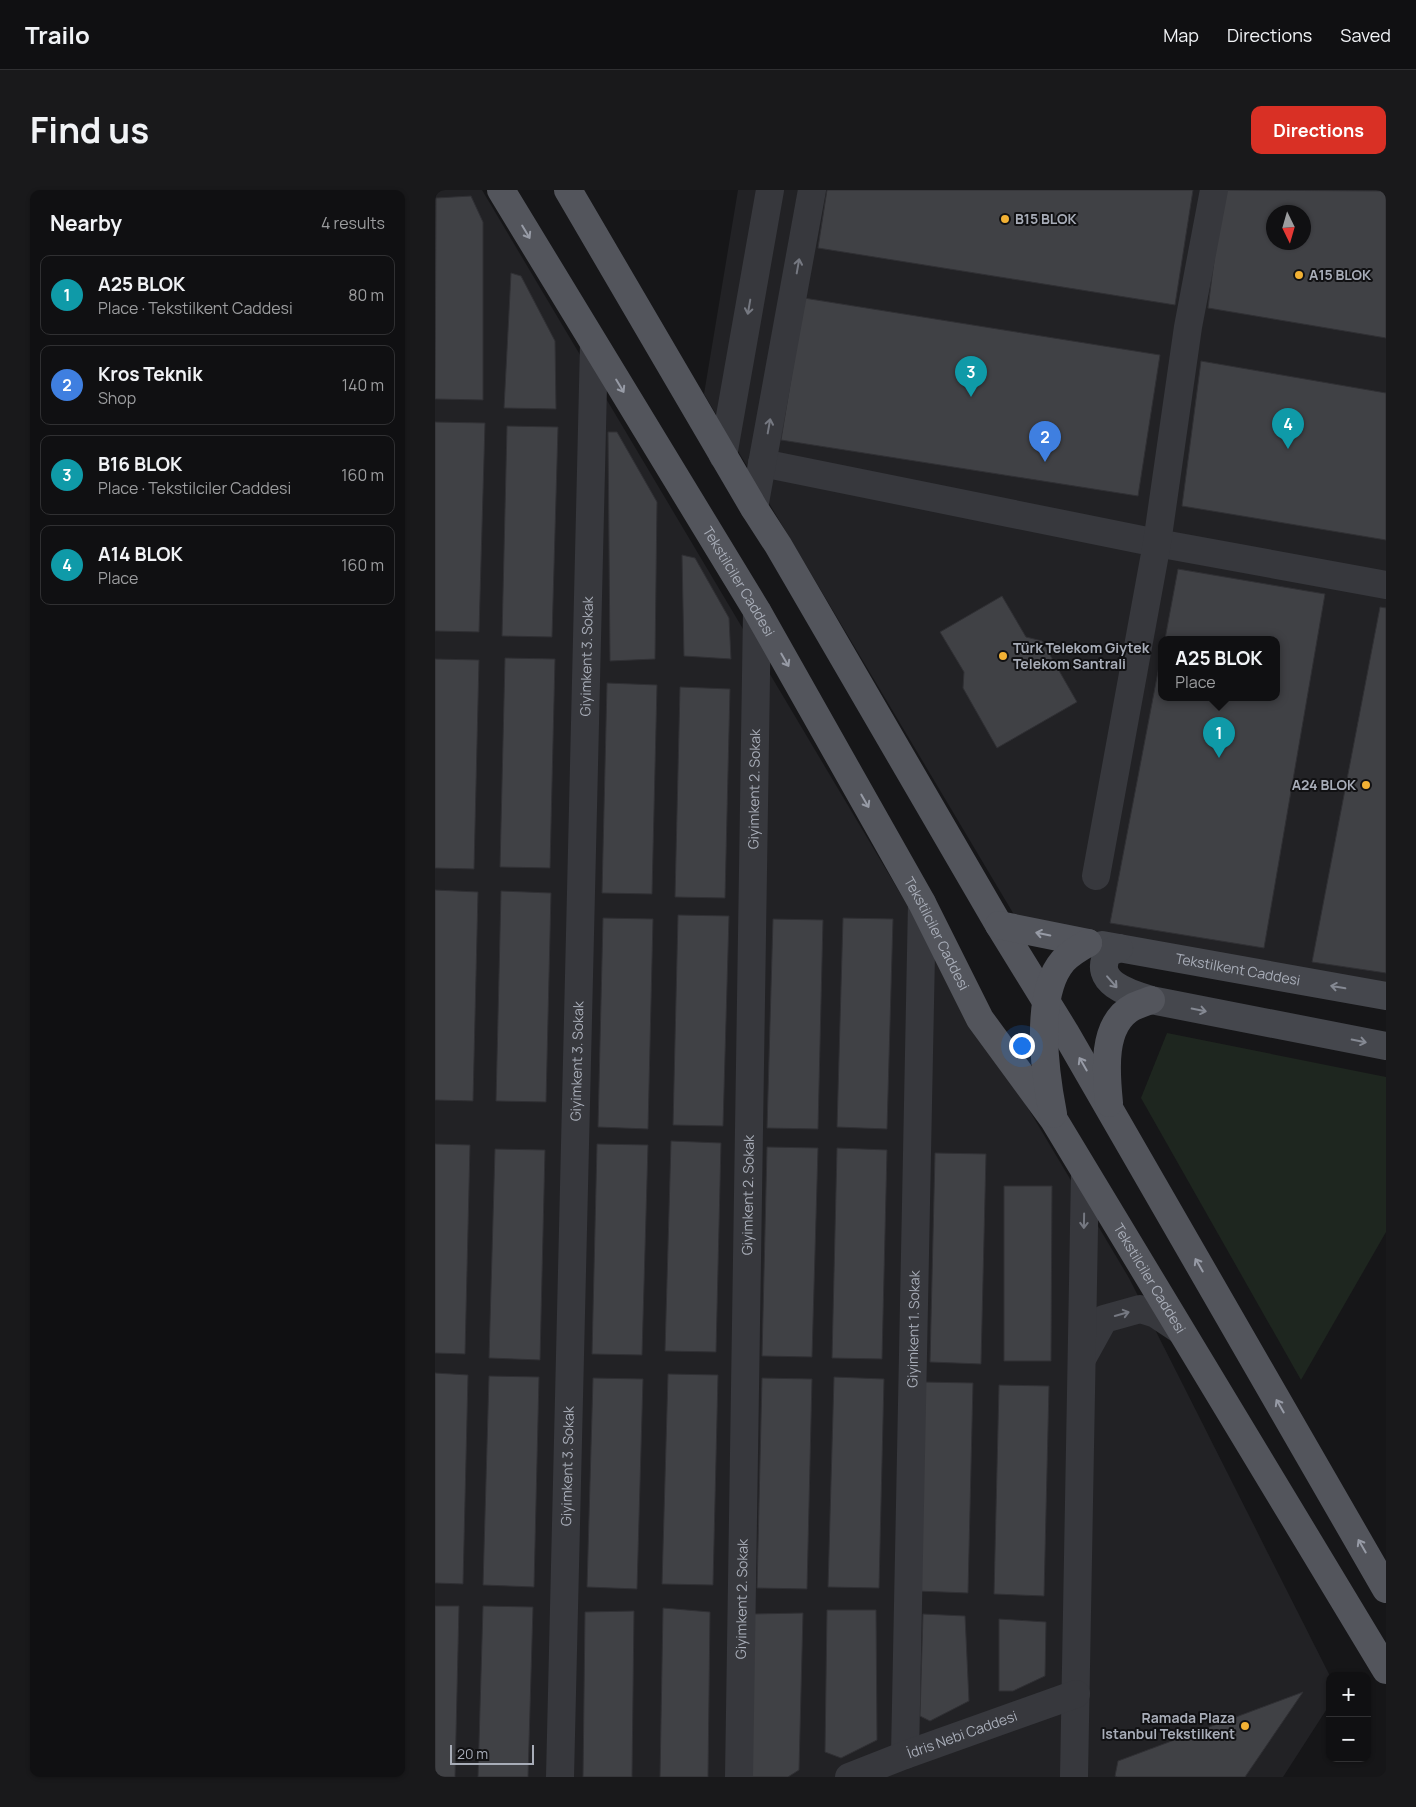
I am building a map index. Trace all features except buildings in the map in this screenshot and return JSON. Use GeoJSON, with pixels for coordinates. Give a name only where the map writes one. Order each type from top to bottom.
{"type":"FeatureCollection","features":[{"type":"Feature","properties":{"kind":"main road","name":"Tekstilciler Caddesi"},"geometry":{"type":"LineString","coordinates":[[501,190],[757,611],[922,903],[980,1019],[1054,1120],[1179,1330],[1386,1670]]}},
{"type":"Feature","properties":{"kind":"main road"},"geometry":{"type":"LineString","coordinates":[[568,190],[1109,1109],[1386,1589]]}},
{"type":"Feature","properties":{"kind":"main road"},"geometry":{"type":"LineString","coordinates":[[999,925],[1088,943]]}},
{"type":"Feature","properties":{"kind":"main road"},"geometry":{"type":"LineString","coordinates":[[1054,1120],[1046,1074],[1046,1002],[1054,976],[1063,961],[1075,950],[1088,943]]}},
{"type":"Feature","properties":{"kind":"main road","name":"Tekstilkent Caddesi"},"geometry":{"type":"LineString","coordinates":[[1088,943],[1386,996]]}},
{"type":"Feature","properties":{"kind":"main road"},"geometry":{"type":"LineString","coordinates":[[1119,948],[1112,950],[1105,957],[1105,970],[1107,977],[1119,989],[1131,994],[1151,1000],[1386,1046]]}},
{"type":"Feature","properties":{"kind":"main road"},"geometry":{"type":"LineString","coordinates":[[1109,1109],[1107,1053],[1117,1021],[1132,1007],[1151,1000]]}},
{"type":"Feature","properties":{"kind":"street"},"geometry":{"type":"LineString","coordinates":[[723,456],[770,190]]}},
{"type":"Feature","properties":{"kind":"street"},"geometry":{"type":"LineString","coordinates":[[754,508],[812,190]]}},
{"type":"Feature","properties":{"kind":"street"},"geometry":{"type":"LineString","coordinates":[[1096,876],[1157,542],[1189,327],[1214,190]]}},
{"type":"Feature","properties":{"kind":"street","name":"Giyimkent 3. Sokak"},"geometry":{"type":"LineString","coordinates":[[560,1777],[594,344]]}},
{"type":"Feature","properties":{"kind":"street"},"geometry":{"type":"LineString","coordinates":[[762,463],[1157,542],[1386,585]]}},
{"type":"Feature","properties":{"kind":"street","name":"Giyimkent 2. Sokak"},"geometry":{"type":"LineString","coordinates":[[739,1777],[757,611]]}},
{"type":"Feature","properties":{"kind":"street","name":"Giyimkent 1. Sokak"},"geometry":{"type":"LineString","coordinates":[[905,1755],[922,903]]}},
{"type":"Feature","properties":{"kind":"street"},"geometry":{"type":"LineString","coordinates":[[1074,1777],[1085,1172]]}},
{"type":"Feature","properties":{"kind":"street"},"geometry":{"type":"LineString","coordinates":[[1081,1361],[1104,1319],[1140,1309],[1156,1314],[1179,1330]]}},
{"type":"Feature","properties":{"kind":"street","name":"İdris Nebi Caddesi"},"geometry":{"type":"LineString","coordinates":[[849,1777],[1076,1694]]}},
{"type":"Feature","properties":{"kind":"shaded area"},"geometry":{"type":"Polygon","coordinates":[[[435,190],[482,190],[1129,1278],[1328,1672],[1326,1672],[1326,1710],[1283,1777],[435,1777],[435,190]]]}},
{"type":"Feature","properties":{"kind":"shaded area"},"geometry":{"type":"Polygon","coordinates":[[[738,190],[1386,190],[1386,983],[1016,918],[704,394],[738,190]]]}},
{"type":"Feature","properties":{"kind":"shaded area"},"geometry":{"type":"Polygon","coordinates":[[[1167,1033],[1386,1077],[1386,1232],[1301,1380],[1141,1098],[1167,1033]]]}},
{"type":"Feature","properties":{"kind":"place","name":"B15 BLOK"},"geometry":{"type":"Point","coordinates":[1005,219]}},
{"type":"Feature","properties":{"kind":"place","name":"A15 BLOK"},"geometry":{"type":"Point","coordinates":[1299,275]}},
{"type":"Feature","properties":{"kind":"place","name":"B16 BLOK"},"geometry":{"type":"Point","coordinates":[971,397]}},
{"type":"Feature","properties":{"kind":"place","name":"A14 BLOK"},"geometry":{"type":"Point","coordinates":[1288,449]}},
{"type":"Feature","properties":{"kind":"place","name":"Kros Teknik"},"geometry":{"type":"Point","coordinates":[1045,462]}},
{"type":"Feature","properties":{"kind":"place","name":"Türk Telekom Giytek Telekom Santrali"},"geometry":{"type":"Point","coordinates":[1003,656]}},
{"type":"Feature","properties":{"kind":"place","name":"A25 BLOK"},"geometry":{"type":"Point","coordinates":[1219,758]}},
{"type":"Feature","properties":{"kind":"place","name":"A24 BLOK"},"geometry":{"type":"Point","coordinates":[1366,785]}},
{"type":"Feature","properties":{"kind":"place","name":"Ramada Plaza Istanbul Tekstilkent"},"geometry":{"type":"Point","coordinates":[1245,1726]}}]}
